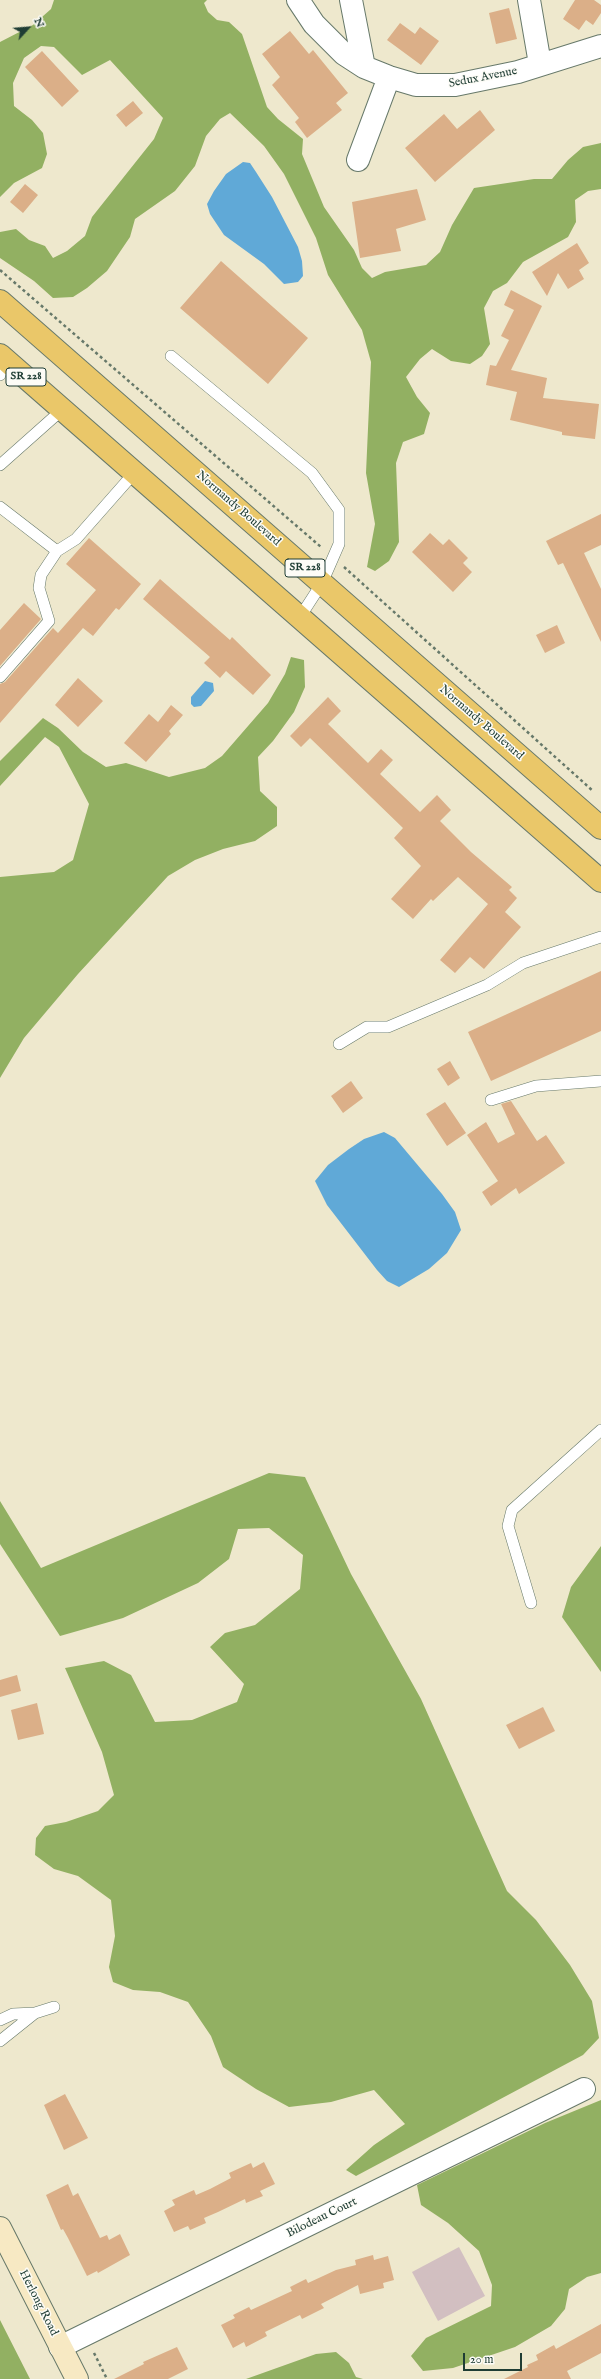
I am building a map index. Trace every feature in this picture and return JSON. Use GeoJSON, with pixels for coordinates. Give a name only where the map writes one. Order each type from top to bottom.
{"type":"FeatureCollection","features":[{"type":"Feature","properties":{"kind":"main road","name":"Normandy Boulevard"},"geometry":{"type":"LineString","coordinates":[[3,310],[322,583],[600,826]]}},
{"type":"Feature","properties":{"kind":"main road","name":"SR 228"},"geometry":{"type":"LineString","coordinates":[[2,363],[63,409],[601,882]]}},
{"type":"Feature","properties":{"kind":"street","name":"Sedux Avenue"},"geometry":{"type":"LineString","coordinates":[[298,0],[328,40],[344,54],[364,67],[388,77],[422,86],[455,85],[518,72],[601,46]]}},
{"type":"Feature","properties":{"kind":"street"},"geometry":{"type":"LineString","coordinates":[[351,0],[364,67]]}},
{"type":"Feature","properties":{"kind":"street"},"geometry":{"type":"LineString","coordinates":[[529,0],[540,64]]}},
{"type":"Feature","properties":{"kind":"street"},"geometry":{"type":"LineString","coordinates":[[358,160],[388,77]]}},
{"type":"Feature","properties":{"kind":"street","name":"Bilodeau Court"},"geometry":{"type":"LineString","coordinates":[[60,2347],[584,2089]]}},
{"type":"Feature","properties":{"kind":"street","name":"Herlong Road"},"geometry":{"type":"LineString","coordinates":[[0,2228],[76,2379]]}},
{"type":"Feature","properties":{"kind":"lane"},"geometry":{"type":"LineString","coordinates":[[170,356],[312,473],[339,510],[339,544],[322,583],[300,617]]}},
{"type":"Feature","properties":{"kind":"lane"},"geometry":{"type":"LineString","coordinates":[[0,465],[63,409]]}},
{"type":"Feature","properties":{"kind":"lane"},"geometry":{"type":"LineString","coordinates":[[0,678],[49,621],[38,588],[41,575],[57,551],[76,540],[135,472]]}},
{"type":"Feature","properties":{"kind":"lane"},"geometry":{"type":"LineString","coordinates":[[0,507],[57,551]]}},
{"type":"Feature","properties":{"kind":"lane"},"geometry":{"type":"LineString","coordinates":[[339,1044],[367,1027],[388,1026],[487,985],[523,963],[601,937]]}},
{"type":"Feature","properties":{"kind":"lane"},"geometry":{"type":"LineString","coordinates":[[491,1100],[536,1086],[601,1081]]}},
{"type":"Feature","properties":{"kind":"lane"},"geometry":{"type":"LineString","coordinates":[[531,1603],[508,1526],[512,1510],[601,1430]]}},
{"type":"Feature","properties":{"kind":"lane"},"geometry":{"type":"LineString","coordinates":[[0,2041],[35,2014],[54,2007]]}},
{"type":"Feature","properties":{"kind":"lane"},"geometry":{"type":"LineString","coordinates":[[0,2020],[13,2014],[35,2014]]}},
{"type":"Feature","properties":{"kind":"path"},"geometry":{"type":"LineString","coordinates":[[0,270],[333,558],[596,793]]}},
{"type":"Feature","properties":{"kind":"path"},"geometry":{"type":"LineString","coordinates":[[84,2335],[107,2379]]}},
{"type":"Feature","properties":{"kind":"shaded area"},"geometry":{"type":"Polygon","coordinates":[[[459,2247],[485,2296],[438,2321],[412,2272],[459,2247]]]}},
{"type":"Feature","properties":{"kind":"green space"},"geometry":{"type":"Polygon","coordinates":[[[54,0],[207,0],[204,3],[208,12],[217,20],[229,22],[242,34],[267,107],[278,119],[303,139],[302,154],[324,207],[354,250],[362,268],[372,278],[385,272],[426,265],[440,252],[452,225],[474,188],[534,179],[552,179],[568,160],[583,147],[601,143],[601,189],[588,191],[575,200],[576,222],[568,237],[523,262],[507,283],[493,291],[484,308],[490,344],[482,356],[470,364],[451,361],[432,349],[420,359],[406,377],[417,397],[430,413],[424,434],[403,442],[396,463],[399,542],[389,561],[375,571],[367,567],[375,524],[366,473],[371,362],[362,330],[328,275],[316,238],[284,174],[264,146],[230,113],[220,119],[206,136],[195,166],[175,191],[135,219],[130,237],[107,271],[87,288],[73,297],[53,298],[34,281],[0,258],[0,232],[16,229],[29,240],[45,246],[53,258],[67,251],[85,236],[92,217],[154,139],[163,118],[110,60],[82,75],[54,47],[41,46],[24,58],[13,83],[14,106],[32,120],[43,133],[47,154],[42,168],[14,183],[0,197],[0,42],[33,25],[51,9],[54,0]]]}},
{"type":"Feature","properties":{"kind":"green space"},"geometry":{"type":"Polygon","coordinates":[[[291,657],[304,660],[305,687],[294,712],[273,741],[258,757],[260,791],[277,807],[277,826],[255,841],[223,849],[195,860],[168,876],[78,974],[24,1038],[0,1078],[0,877],[54,872],[73,860],[89,804],[59,747],[45,737],[0,786],[0,761],[43,718],[58,728],[83,752],[106,767],[126,763],[169,777],[205,768],[222,756],[268,703],[285,674],[291,657]]]}},
{"type":"Feature","properties":{"kind":"green space"},"geometry":{"type":"Polygon","coordinates":[[[269,1473],[305,1477],[351,1574],[421,1699],[507,1891],[536,1920],[570,1965],[592,2001],[599,2038],[583,2055],[356,2176],[346,2170],[374,2145],[405,2124],[374,2090],[331,2102],[289,2107],[256,2089],[223,2067],[211,2036],[188,2002],[160,1992],[133,1990],[113,1982],[109,1967],[115,1936],[111,1900],[78,1876],[54,1869],[35,1855],[36,1838],[45,1826],[66,1822],[98,1811],[114,1795],[102,1752],[65,1668],[104,1661],[131,1675],[155,1722],[192,1720],[237,1702],[244,1684],[210,1647],[225,1633],[255,1625],[300,1589],[303,1555],[269,1528],[238,1529],[229,1559],[198,1583],[123,1618],[60,1636],[0,1544],[0,1501],[41,1568],[269,1473]]]}},
{"type":"Feature","properties":{"kind":"green space"},"geometry":{"type":"Polygon","coordinates":[[[601,1546],[601,1672],[562,1617],[571,1587],[601,1546]]]}},
{"type":"Feature","properties":{"kind":"green space"},"geometry":{"type":"Polygon","coordinates":[[[601,2100],[601,2273],[587,2277],[569,2289],[565,2309],[551,2326],[515,2347],[453,2368],[423,2371],[411,2356],[426,2338],[491,2306],[492,2285],[479,2251],[448,2223],[421,2205],[417,2185],[545,2123],[601,2100]]]}},
{"type":"Feature","properties":{"kind":"green space"},"geometry":{"type":"Polygon","coordinates":[[[0,2320],[30,2379],[0,2379],[0,2320]]]}},
{"type":"Feature","properties":{"kind":"green space"},"geometry":{"type":"Polygon","coordinates":[[[336,2352],[349,2363],[356,2377],[363,2379],[246,2379],[316,2354],[336,2352]]]}},
{"type":"Feature","properties":{"kind":"water"},"geometry":{"type":"Polygon","coordinates":[[[243,162],[250,163],[256,172],[272,197],[298,247],[302,261],[303,276],[298,282],[284,284],[264,264],[224,235],[210,214],[207,204],[214,191],[226,174],[243,162]]]}},
{"type":"Feature","properties":{"kind":"water"},"geometry":{"type":"Polygon","coordinates":[[[205,681],[213,683],[214,691],[201,706],[194,707],[191,704],[191,697],[205,681]]]}},
{"type":"Feature","properties":{"kind":"water"},"geometry":{"type":"Polygon","coordinates":[[[384,1132],[395,1138],[442,1194],[455,1212],[461,1230],[447,1253],[429,1269],[399,1287],[387,1281],[377,1270],[327,1205],[315,1181],[328,1165],[349,1149],[364,1139],[384,1132]]]}},
{"type":"Feature","properties":{"kind":"building"},"geometry":{"type":"Polygon","coordinates":[[[575,0],[594,0],[601,5],[601,13],[593,25],[586,20],[579,30],[563,19],[575,0]]]}},
{"type":"Feature","properties":{"kind":"building"},"geometry":{"type":"Polygon","coordinates":[[[509,8],[517,39],[496,44],[489,13],[509,8]]]}},
{"type":"Feature","properties":{"kind":"building"},"geometry":{"type":"Polygon","coordinates":[[[400,23],[415,34],[420,27],[439,41],[421,65],[387,40],[400,23]]]}},
{"type":"Feature","properties":{"kind":"building"},"geometry":{"type":"Polygon","coordinates":[[[290,31],[309,54],[313,50],[348,93],[336,103],[342,110],[307,138],[295,122],[299,118],[272,85],[280,77],[262,54],[290,31]]]}},
{"type":"Feature","properties":{"kind":"building"},"geometry":{"type":"Polygon","coordinates":[[[42,51],[79,91],[62,107],[25,67],[42,51]]]}},
{"type":"Feature","properties":{"kind":"building"},"geometry":{"type":"Polygon","coordinates":[[[133,101],[143,113],[126,127],[116,115],[133,101]]]}},
{"type":"Feature","properties":{"kind":"building"},"geometry":{"type":"Polygon","coordinates":[[[480,110],[495,130],[435,182],[405,148],[444,114],[457,129],[480,110]]]}},
{"type":"Feature","properties":{"kind":"building"},"geometry":{"type":"Polygon","coordinates":[[[25,184],[38,195],[23,213],[10,202],[25,184]]]}},
{"type":"Feature","properties":{"kind":"building"},"geometry":{"type":"Polygon","coordinates":[[[417,189],[426,220],[396,229],[401,251],[360,258],[352,202],[417,189]]]}},
{"type":"Feature","properties":{"kind":"building"},"geometry":{"type":"Polygon","coordinates":[[[577,243],[589,263],[579,270],[584,279],[568,289],[558,273],[547,296],[532,272],[577,243]]]}},
{"type":"Feature","properties":{"kind":"building"},"geometry":{"type":"Polygon","coordinates":[[[221,261],[308,338],[268,384],[180,308],[221,261]]]}},
{"type":"Feature","properties":{"kind":"building"},"geometry":{"type":"Polygon","coordinates":[[[511,290],[542,306],[511,370],[547,378],[543,398],[599,404],[595,439],[562,435],[562,432],[510,420],[517,392],[486,385],[490,365],[496,366],[509,340],[501,336],[514,310],[504,305],[511,290]]]}},
{"type":"Feature","properties":{"kind":"building"},"geometry":{"type":"Polygon","coordinates":[[[601,514],[601,545],[584,553],[601,589],[601,642],[563,563],[558,565],[546,541],[601,514]]]}},
{"type":"Feature","properties":{"kind":"building"},"geometry":{"type":"Polygon","coordinates":[[[430,533],[443,545],[449,539],[468,558],[463,563],[472,572],[453,592],[412,552],[430,533]]]}},
{"type":"Feature","properties":{"kind":"building"},"geometry":{"type":"Polygon","coordinates":[[[89,538],[141,584],[119,610],[116,608],[93,636],[83,628],[0,723],[0,684],[5,682],[53,628],[58,633],[96,590],[66,564],[89,538]]]}},
{"type":"Feature","properties":{"kind":"building"},"geometry":{"type":"Polygon","coordinates":[[[160,579],[230,640],[232,637],[271,675],[253,695],[226,671],[220,678],[204,663],[210,657],[143,599],[160,579]]]}},
{"type":"Feature","properties":{"kind":"building"},"geometry":{"type":"Polygon","coordinates":[[[24,603],[41,619],[0,666],[0,630],[24,603]]]}},
{"type":"Feature","properties":{"kind":"building"},"geometry":{"type":"Polygon","coordinates":[[[557,625],[565,643],[545,653],[536,635],[557,625]]]}},
{"type":"Feature","properties":{"kind":"building"},"geometry":{"type":"Polygon","coordinates":[[[78,678],[103,701],[78,727],[55,705],[78,678]]]}},
{"type":"Feature","properties":{"kind":"building"},"geometry":{"type":"Polygon","coordinates":[[[328,697],[341,711],[328,724],[368,763],[381,749],[393,760],[380,774],[420,812],[437,795],[451,810],[440,821],[471,852],[512,887],[509,890],[517,898],[505,912],[521,927],[484,969],[470,957],[455,973],[440,960],[488,904],[458,877],[433,901],[431,899],[413,919],[391,899],[421,866],[394,838],[403,828],[310,738],[301,747],[290,736],[328,697]]]}},
{"type":"Feature","properties":{"kind":"building"},"geometry":{"type":"Polygon","coordinates":[[[171,705],[183,715],[169,731],[171,734],[146,762],[124,743],[149,714],[158,722],[171,705]]]}},
{"type":"Feature","properties":{"kind":"building"},"geometry":{"type":"Polygon","coordinates":[[[601,971],[601,1031],[491,1081],[468,1032],[601,971]]]}},
{"type":"Feature","properties":{"kind":"building"},"geometry":{"type":"Polygon","coordinates":[[[450,1061],[460,1078],[448,1086],[437,1069],[450,1061]]]}},
{"type":"Feature","properties":{"kind":"building"},"geometry":{"type":"Polygon","coordinates":[[[351,1081],[363,1098],[343,1113],[331,1096],[351,1081]]]}},
{"type":"Feature","properties":{"kind":"building"},"geometry":{"type":"Polygon","coordinates":[[[511,1101],[537,1141],[546,1135],[565,1163],[519,1194],[516,1188],[491,1206],[482,1192],[498,1181],[467,1135],[486,1122],[498,1143],[515,1134],[501,1104],[511,1101]]]}},
{"type":"Feature","properties":{"kind":"building"},"geometry":{"type":"Polygon","coordinates":[[[445,1102],[466,1133],[447,1146],[426,1114],[445,1102]]]}},
{"type":"Feature","properties":{"kind":"building"},"geometry":{"type":"Polygon","coordinates":[[[17,1675],[21,1691],[0,1697],[0,1680],[17,1675]]]}},
{"type":"Feature","properties":{"kind":"building"},"geometry":{"type":"Polygon","coordinates":[[[37,1703],[44,1734],[18,1740],[11,1710],[37,1703]]]}},
{"type":"Feature","properties":{"kind":"building"},"geometry":{"type":"Polygon","coordinates":[[[543,1707],[555,1731],[519,1749],[506,1725],[543,1707]]]}},
{"type":"Feature","properties":{"kind":"building"},"geometry":{"type":"Polygon","coordinates":[[[65,2094],[88,2138],[64,2150],[44,2105],[65,2094]]]}},
{"type":"Feature","properties":{"kind":"building"},"geometry":{"type":"Polygon","coordinates":[[[264,2162],[275,2184],[260,2191],[263,2196],[246,2203],[245,2199],[204,2218],[206,2223],[190,2230],[188,2226],[174,2232],[164,2211],[175,2205],[172,2200],[194,2190],[196,2195],[231,2178],[229,2173],[251,2163],[253,2168],[264,2162]]]}},
{"type":"Feature","properties":{"kind":"building"},"geometry":{"type":"Polygon","coordinates":[[[68,2184],[73,2196],[78,2193],[100,2238],[107,2235],[109,2240],[120,2234],[130,2255],[98,2273],[97,2271],[87,2276],[63,2229],[61,2230],[46,2195],[68,2184]]]}},
{"type":"Feature","properties":{"kind":"building"},"geometry":{"type":"Polygon","coordinates":[[[373,2255],[374,2260],[388,2256],[394,2280],[383,2283],[384,2288],[360,2294],[358,2285],[321,2304],[324,2308],[302,2319],[300,2315],[265,2332],[267,2336],[246,2347],[244,2342],[233,2348],[221,2325],[235,2318],[233,2315],[249,2307],[251,2310],[292,2291],[290,2287],[306,2279],[308,2283],[336,2270],[356,2265],[355,2260],[373,2255]]]}},
{"type":"Feature","properties":{"kind":"building"},"geometry":{"type":"Polygon","coordinates":[[[601,2324],[601,2353],[567,2371],[571,2379],[504,2379],[528,2367],[527,2365],[538,2360],[536,2355],[554,2345],[556,2349],[601,2324]]]}},
{"type":"Feature","properties":{"kind":"building"},"geometry":{"type":"Polygon","coordinates":[[[177,2347],[188,2369],[168,2379],[114,2379],[144,2364],[143,2362],[177,2347]]]}}]}
